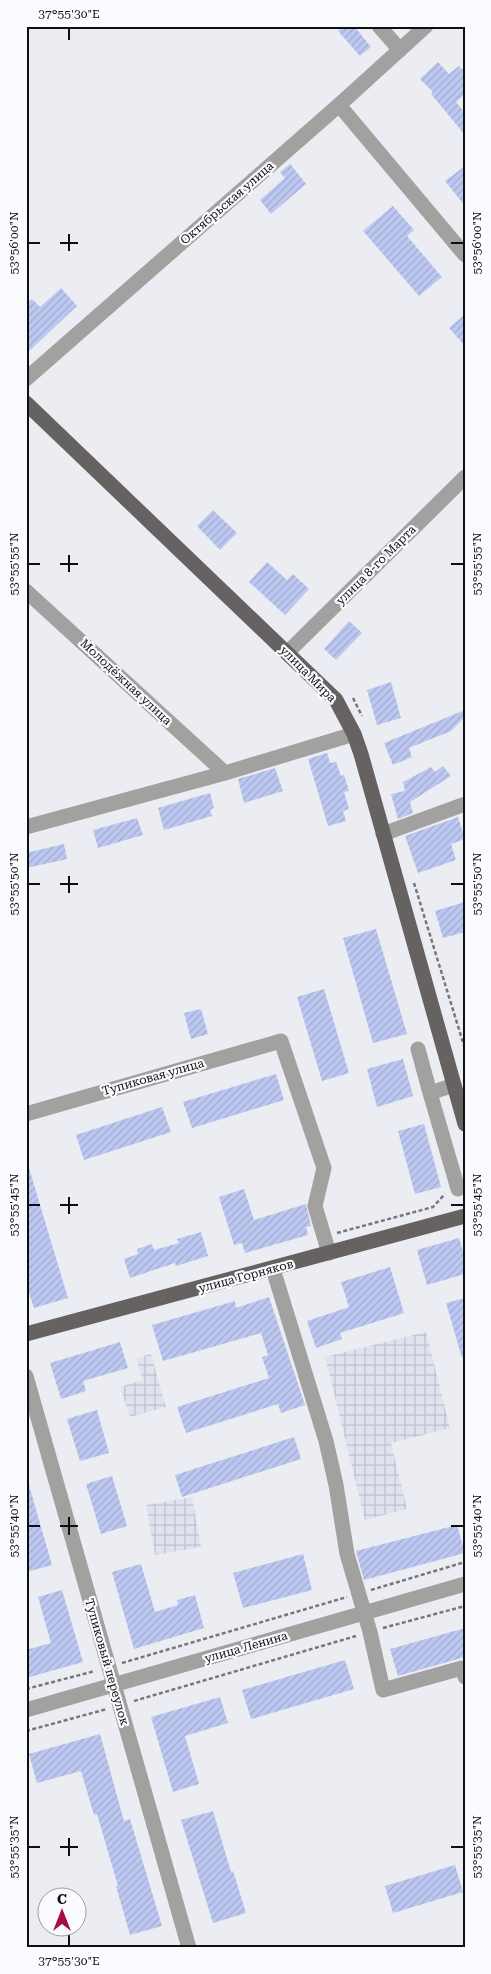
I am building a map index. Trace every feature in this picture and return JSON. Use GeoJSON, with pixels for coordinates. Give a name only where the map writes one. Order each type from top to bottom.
{"type":"FeatureCollection","features":[{"type":"Feature","properties":{"kind":"main road","name":"улица Мира"},"geometry":{"type":"LineString","coordinates":[[26,403],[336,700],[354,734],[361,754],[465,1124]]}},
{"type":"Feature","properties":{"kind":"main road","name":"улица Горняков"},"geometry":{"type":"LineString","coordinates":[[26,1334],[465,1216]]}},
{"type":"Feature","properties":{"kind":"street"},"geometry":{"type":"LineString","coordinates":[[379,26],[400,50]]}},
{"type":"Feature","properties":{"kind":"street","name":"Октябрьская улица"},"geometry":{"type":"LineString","coordinates":[[26,379],[339,106],[426,26]]}},
{"type":"Feature","properties":{"kind":"street"},"geometry":{"type":"LineString","coordinates":[[339,106],[465,255]]}},
{"type":"Feature","properties":{"kind":"street","name":"улица 8-го Марта"},"geometry":{"type":"LineString","coordinates":[[287,652],[465,477]]}},
{"type":"Feature","properties":{"kind":"street","name":"Молодёжная улица"},"geometry":{"type":"LineString","coordinates":[[26,590],[225,773]]}},
{"type":"Feature","properties":{"kind":"street"},"geometry":{"type":"LineString","coordinates":[[26,827],[225,773],[354,734]]}},
{"type":"Feature","properties":{"kind":"street"},"geometry":{"type":"LineString","coordinates":[[383,834],[465,804]]}},
{"type":"Feature","properties":{"kind":"street","name":"Тупиковая улица"},"geometry":{"type":"LineString","coordinates":[[26,1114],[280,1041],[324,1168],[315,1206],[328,1254]]}},
{"type":"Feature","properties":{"kind":"street"},"geometry":{"type":"LineString","coordinates":[[418,1048],[458,1188]]}},
{"type":"Feature","properties":{"kind":"street"},"geometry":{"type":"LineString","coordinates":[[430,1093],[454,1085]]}},
{"type":"Feature","properties":{"kind":"street"},"geometry":{"type":"LineString","coordinates":[[273,1269],[326,1441],[347,1554],[370,1632],[384,1690],[462,1668],[465,1677]]}},
{"type":"Feature","properties":{"kind":"street","name":"Тупиковый переулок"},"geometry":{"type":"LineString","coordinates":[[26,1376],[31,1415],[114,1685],[189,1948]]}},
{"type":"Feature","properties":{"kind":"street","name":"улица Ленина"},"geometry":{"type":"LineString","coordinates":[[26,1710],[465,1584]]}},
{"type":"Feature","properties":{"kind":"path"},"geometry":{"type":"LineString","coordinates":[[352,697],[362,717]]}},
{"type":"Feature","properties":{"kind":"path"},"geometry":{"type":"LineString","coordinates":[[412,879],[465,1049]]}},
{"type":"Feature","properties":{"kind":"path"},"geometry":{"type":"LineString","coordinates":[[26,1689],[108,1667],[465,1562]]}},
{"type":"Feature","properties":{"kind":"path"},"geometry":{"type":"LineString","coordinates":[[26,1731],[465,1606]]}},
{"type":"Feature","properties":{"kind":"shaded area"},"geometry":{"type":"Polygon","coordinates":[[[426,1332],[450,1428],[391,1443],[407,1509],[365,1520],[325,1357],[426,1332]]]}},
{"type":"Feature","properties":{"kind":"shaded area"},"geometry":{"type":"Polygon","coordinates":[[[151,1354],[166,1407],[130,1417],[120,1387],[143,1380],[136,1358],[151,1354]]]}},
{"type":"Feature","properties":{"kind":"shaded area"},"geometry":{"type":"Polygon","coordinates":[[[192,1497],[201,1547],[155,1555],[146,1505],[192,1497]]]}},
{"type":"Feature","properties":{"kind":"building"},"geometry":{"type":"Polygon","coordinates":[[[344,26],[354,26],[371,47],[360,56],[338,31],[344,26]]]}},
{"type":"Feature","properties":{"kind":"building"},"geometry":{"type":"Polygon","coordinates":[[[438,62],[449,74],[459,66],[465,72],[465,94],[456,102],[465,113],[465,135],[431,94],[433,92],[420,79],[438,62]]]}},
{"type":"Feature","properties":{"kind":"building"},"geometry":{"type":"Polygon","coordinates":[[[290,164],[306,184],[271,214],[260,200],[285,178],[280,172],[290,164]]]}},
{"type":"Feature","properties":{"kind":"building"},"geometry":{"type":"Polygon","coordinates":[[[465,166],[465,206],[445,181],[465,166]]]}},
{"type":"Feature","properties":{"kind":"building"},"geometry":{"type":"Polygon","coordinates":[[[393,206],[414,230],[407,236],[442,277],[419,296],[363,231],[393,206]]]}},
{"type":"Feature","properties":{"kind":"building"},"geometry":{"type":"Polygon","coordinates":[[[61,288],[77,306],[26,354],[26,304],[32,299],[40,307],[61,288]]]}},
{"type":"Feature","properties":{"kind":"building"},"geometry":{"type":"Polygon","coordinates":[[[465,314],[465,346],[449,328],[465,314]]]}},
{"type":"Feature","properties":{"kind":"building"},"geometry":{"type":"Polygon","coordinates":[[[213,510],[237,533],[220,550],[197,526],[213,510]]]}},
{"type":"Feature","properties":{"kind":"building"},"geometry":{"type":"Polygon","coordinates":[[[267,562],[287,580],[293,574],[309,589],[285,615],[249,582],[267,562]]]}},
{"type":"Feature","properties":{"kind":"building"},"geometry":{"type":"Polygon","coordinates":[[[349,621],[362,633],[336,660],[324,649],[349,621]]]}},
{"type":"Feature","properties":{"kind":"building"},"geometry":{"type":"Polygon","coordinates":[[[391,682],[401,718],[377,725],[367,690],[391,682]]]}},
{"type":"Feature","properties":{"kind":"building"},"geometry":{"type":"Polygon","coordinates":[[[465,710],[465,717],[451,731],[409,748],[412,757],[393,765],[384,743],[465,710]]]}},
{"type":"Feature","properties":{"kind":"building"},"geometry":{"type":"Polygon","coordinates":[[[327,753],[330,763],[336,762],[341,776],[344,775],[349,791],[344,792],[349,809],[343,811],[346,821],[328,826],[308,759],[327,753]]]}},
{"type":"Feature","properties":{"kind":"building"},"geometry":{"type":"Polygon","coordinates":[[[443,766],[451,776],[410,802],[413,813],[398,819],[391,794],[405,791],[403,782],[431,767],[435,772],[443,766]]]}},
{"type":"Feature","properties":{"kind":"building"},"geometry":{"type":"Polygon","coordinates":[[[275,768],[283,791],[244,803],[238,779],[275,768]]]}},
{"type":"Feature","properties":{"kind":"building"},"geometry":{"type":"Polygon","coordinates":[[[210,793],[214,808],[210,810],[212,816],[164,830],[158,808],[210,793]]]}},
{"type":"Feature","properties":{"kind":"building"},"geometry":{"type":"Polygon","coordinates":[[[458,817],[465,839],[451,844],[456,860],[418,873],[405,836],[458,817]]]}},
{"type":"Feature","properties":{"kind":"building"},"geometry":{"type":"Polygon","coordinates":[[[137,818],[143,835],[98,848],[93,830],[137,818]]]}},
{"type":"Feature","properties":{"kind":"building"},"geometry":{"type":"Polygon","coordinates":[[[64,844],[67,859],[26,868],[26,853],[64,844]]]}},
{"type":"Feature","properties":{"kind":"building"},"geometry":{"type":"Polygon","coordinates":[[[465,902],[465,932],[443,938],[435,911],[465,902]]]}},
{"type":"Feature","properties":{"kind":"building"},"geometry":{"type":"Polygon","coordinates":[[[376,929],[407,1034],[373,1043],[343,938],[376,929]]]}},
{"type":"Feature","properties":{"kind":"building"},"geometry":{"type":"Polygon","coordinates":[[[324,989],[349,1073],[322,1081],[297,997],[324,989]]]}},
{"type":"Feature","properties":{"kind":"building"},"geometry":{"type":"Polygon","coordinates":[[[201,1009],[208,1034],[191,1039],[184,1013],[201,1009]]]}},
{"type":"Feature","properties":{"kind":"building"},"geometry":{"type":"Polygon","coordinates":[[[403,1059],[413,1096],[377,1107],[367,1069],[403,1059]]]}},
{"type":"Feature","properties":{"kind":"building"},"geometry":{"type":"Polygon","coordinates":[[[276,1074],[284,1100],[192,1128],[183,1102],[276,1074]]]}},
{"type":"Feature","properties":{"kind":"building"},"geometry":{"type":"Polygon","coordinates":[[[162,1107],[171,1132],[84,1160],[76,1135],[162,1107]]]}},
{"type":"Feature","properties":{"kind":"building"},"geometry":{"type":"Polygon","coordinates":[[[424,1124],[441,1187],[415,1194],[398,1131],[424,1124]]]}},
{"type":"Feature","properties":{"kind":"building"},"geometry":{"type":"Polygon","coordinates":[[[26,1168],[29,1168],[68,1298],[34,1308],[26,1284],[26,1168]]]}},
{"type":"Feature","properties":{"kind":"building"},"geometry":{"type":"Polygon","coordinates":[[[244,1189],[254,1220],[306,1204],[311,1226],[306,1227],[308,1235],[245,1253],[242,1243],[234,1245],[219,1197],[244,1189]]]}},
{"type":"Feature","properties":{"kind":"building"},"geometry":{"type":"Polygon","coordinates":[[[201,1232],[208,1256],[176,1266],[175,1263],[130,1278],[124,1259],[138,1254],[137,1249],[152,1244],[154,1250],[179,1243],[177,1239],[201,1232]]]}},
{"type":"Feature","properties":{"kind":"building"},"geometry":{"type":"Polygon","coordinates":[[[459,1238],[465,1258],[465,1274],[427,1285],[417,1250],[459,1238]]]}},
{"type":"Feature","properties":{"kind":"building"},"geometry":{"type":"Polygon","coordinates":[[[390,1267],[404,1313],[340,1333],[342,1339],[316,1348],[307,1321],[349,1307],[341,1282],[390,1267]]]}},
{"type":"Feature","properties":{"kind":"building"},"geometry":{"type":"Polygon","coordinates":[[[269,1297],[305,1405],[281,1413],[278,1404],[186,1433],[177,1407],[269,1378],[262,1357],[268,1355],[261,1333],[163,1361],[152,1325],[235,1301],[236,1308],[269,1297]]]}},
{"type":"Feature","properties":{"kind":"building"},"geometry":{"type":"Polygon","coordinates":[[[465,1298],[465,1357],[462,1358],[446,1303],[465,1298]]]}},
{"type":"Feature","properties":{"kind":"building"},"geometry":{"type":"Polygon","coordinates":[[[120,1342],[128,1368],[83,1381],[86,1391],[61,1399],[50,1363],[120,1342]]]}},
{"type":"Feature","properties":{"kind":"building"},"geometry":{"type":"Polygon","coordinates":[[[97,1410],[109,1453],[80,1461],[67,1419],[97,1410]]]}},
{"type":"Feature","properties":{"kind":"building"},"geometry":{"type":"Polygon","coordinates":[[[294,1437],[301,1459],[182,1497],[175,1475],[294,1437]]]}},
{"type":"Feature","properties":{"kind":"building"},"geometry":{"type":"Polygon","coordinates":[[[112,1476],[127,1526],[101,1534],[86,1484],[112,1476]]]}},
{"type":"Feature","properties":{"kind":"building"},"geometry":{"type":"Polygon","coordinates":[[[29,1485],[52,1565],[26,1572],[26,1486],[29,1485]]]}},
{"type":"Feature","properties":{"kind":"building"},"geometry":{"type":"Polygon","coordinates":[[[457,1525],[465,1553],[364,1580],[356,1551],[457,1525]]]}},
{"type":"Feature","properties":{"kind":"building"},"geometry":{"type":"Polygon","coordinates":[[[303,1554],[312,1590],[243,1608],[233,1573],[303,1554]]]}},
{"type":"Feature","properties":{"kind":"building"},"geometry":{"type":"Polygon","coordinates":[[[141,1564],[155,1612],[178,1605],[177,1600],[195,1595],[204,1628],[134,1649],[112,1572],[141,1564]]]}},
{"type":"Feature","properties":{"kind":"building"},"geometry":{"type":"Polygon","coordinates":[[[62,1590],[83,1662],[26,1678],[26,1650],[51,1643],[38,1597],[62,1590]]]}},
{"type":"Feature","properties":{"kind":"building"},"geometry":{"type":"Polygon","coordinates":[[[465,1628],[465,1657],[398,1676],[390,1649],[465,1628]]]}},
{"type":"Feature","properties":{"kind":"building"},"geometry":{"type":"Polygon","coordinates":[[[345,1660],[354,1689],[251,1719],[242,1690],[345,1660]]]}},
{"type":"Feature","properties":{"kind":"building"},"geometry":{"type":"Polygon","coordinates":[[[220,1697],[228,1723],[185,1736],[199,1784],[173,1792],[151,1717],[220,1697]]]}},
{"type":"Feature","properties":{"kind":"building"},"geometry":{"type":"Polygon","coordinates":[[[100,1734],[124,1821],[130,1819],[162,1926],[130,1935],[97,1814],[94,1815],[81,1771],[37,1783],[29,1754],[100,1734]]]}},
{"type":"Feature","properties":{"kind":"building"},"geometry":{"type":"Polygon","coordinates":[[[213,1811],[231,1872],[233,1871],[246,1913],[213,1923],[181,1820],[213,1811]]]}},
{"type":"Feature","properties":{"kind":"building"},"geometry":{"type":"Polygon","coordinates":[[[455,1865],[463,1892],[393,1913],[385,1886],[455,1865]]]}}]}
